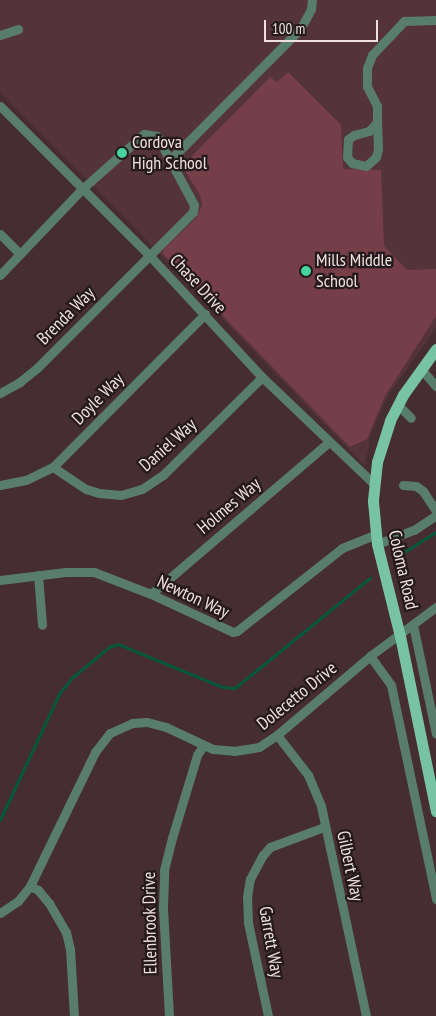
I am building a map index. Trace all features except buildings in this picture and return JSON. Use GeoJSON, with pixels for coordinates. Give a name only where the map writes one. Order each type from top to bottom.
{"type":"FeatureCollection","features":[{"type":"Feature","properties":{"kind":"main road","name":"Coloma Road"},"geometry":{"type":"LineString","coordinates":[[436,349],[398,405],[382,441],[374,484],[376,539],[400,636],[436,811]]}},
{"type":"Feature","properties":{"kind":"street"},"geometry":{"type":"LineString","coordinates":[[0,275],[82,189],[144,134],[157,136],[170,160],[301,28],[310,14],[312,0]]}},
{"type":"Feature","properties":{"kind":"street"},"geometry":{"type":"LineString","coordinates":[[377,122],[369,131],[354,135],[348,139],[347,157],[352,163],[366,166],[376,157],[377,122],[377,106],[367,86],[367,68],[372,55],[404,21],[436,20]]}},
{"type":"Feature","properties":{"kind":"street"},"geometry":{"type":"LineString","coordinates":[[0,35],[18,29]]}},
{"type":"Feature","properties":{"kind":"street","name":"Chase Drive"},"geometry":{"type":"LineString","coordinates":[[0,106],[149,256],[262,377],[374,484]]}},
{"type":"Feature","properties":{"kind":"street","name":"Brenda Way"},"geometry":{"type":"LineString","coordinates":[[0,392],[20,382],[37,368],[193,212],[194,205],[170,160]]}},
{"type":"Feature","properties":{"kind":"street"},"geometry":{"type":"LineString","coordinates":[[0,234],[20,254]]}},
{"type":"Feature","properties":{"kind":"street","name":"Doyle Way"},"geometry":{"type":"LineString","coordinates":[[0,485],[26,480],[53,467],[205,314]]}},
{"type":"Feature","properties":{"kind":"street"},"geometry":{"type":"LineString","coordinates":[[421,370],[436,386]]}},
{"type":"Feature","properties":{"kind":"street","name":"Daniel Way"},"geometry":{"type":"LineString","coordinates":[[53,467],[86,489],[99,493],[121,495],[142,489],[163,476],[262,377]]}},
{"type":"Feature","properties":{"kind":"street"},"geometry":{"type":"LineString","coordinates":[[398,405],[411,418]]}},
{"type":"Feature","properties":{"kind":"street","name":"Holmes Way"},"geometry":{"type":"LineString","coordinates":[[150,594],[329,442]]}},
{"type":"Feature","properties":{"kind":"street"},"geometry":{"type":"LineString","coordinates":[[403,485],[416,486],[423,491],[436,510]]}},
{"type":"Feature","properties":{"kind":"street"},"geometry":{"type":"LineString","coordinates":[[376,539],[414,530],[436,515]]}},
{"type":"Feature","properties":{"kind":"street","name":"Newton Way"},"geometry":{"type":"LineString","coordinates":[[0,580],[66,572],[94,572],[150,594],[228,631],[237,631],[342,548],[376,539]]}},
{"type":"Feature","properties":{"kind":"street"},"geometry":{"type":"LineString","coordinates":[[38,575],[42,625]]}},
{"type":"Feature","properties":{"kind":"street","name":"Dolecetto Drive"},"geometry":{"type":"LineString","coordinates":[[0,913],[18,901],[30,886],[95,752],[110,733],[132,722],[156,723],[203,746],[224,751],[259,747],[277,735],[370,656],[436,608]]}},
{"type":"Feature","properties":{"kind":"street"},"geometry":{"type":"LineString","coordinates":[[413,626],[436,734]]}},
{"type":"Feature","properties":{"kind":"street"},"geometry":{"type":"LineString","coordinates":[[370,656],[391,686],[436,899]]}},
{"type":"Feature","properties":{"kind":"street","name":"Gilbert Way"},"geometry":{"type":"LineString","coordinates":[[277,735],[298,760],[314,785],[321,806],[366,1016]]}},
{"type":"Feature","properties":{"kind":"street","name":"Ellenbrook Drive"},"geometry":{"type":"LineString","coordinates":[[169,1016],[163,907],[164,870],[194,764],[203,746]]}},
{"type":"Feature","properties":{"kind":"street","name":"Garrett Way"},"geometry":{"type":"LineString","coordinates":[[268,1016],[248,923],[247,897],[250,879],[262,855],[270,847],[324,827]]}},
{"type":"Feature","properties":{"kind":"street"},"geometry":{"type":"LineString","coordinates":[[30,886],[38,890],[49,902],[66,932],[70,949],[74,1016]]}},
{"type":"Feature","properties":{"kind":"shaded area","name":"Mills Middle School"},"geometry":{"type":"Polygon","coordinates":[[[0,0],[436,0],[436,328],[387,397],[371,434],[365,466],[121,214],[0,93],[0,0]]]}},
{"type":"Feature","properties":{"kind":"shaded area","name":"Mills Middle School"},"geometry":{"type":"Polygon","coordinates":[[[288,72],[341,125],[343,169],[381,170],[384,246],[407,270],[436,269],[436,316],[385,396],[367,439],[350,447],[162,253],[196,218],[202,205],[200,195],[182,166],[270,77],[277,82],[288,72]]]}},
{"type":"Feature","properties":{"kind":"waterway"},"geometry":{"type":"LineString","coordinates":[[396,557],[436,532]]}},
{"type":"Feature","properties":{"kind":"waterway"},"geometry":{"type":"LineString","coordinates":[[0,820],[59,694],[73,677],[109,647],[118,644],[223,687],[235,688],[370,578]]}},
{"type":"Feature","properties":{"kind":"place","name":"Cordova High School"},"geometry":{"type":"Point","coordinates":[122,153]}},
{"type":"Feature","properties":{"kind":"place","name":"Mills Middle School"},"geometry":{"type":"Point","coordinates":[306,271]}}]}
